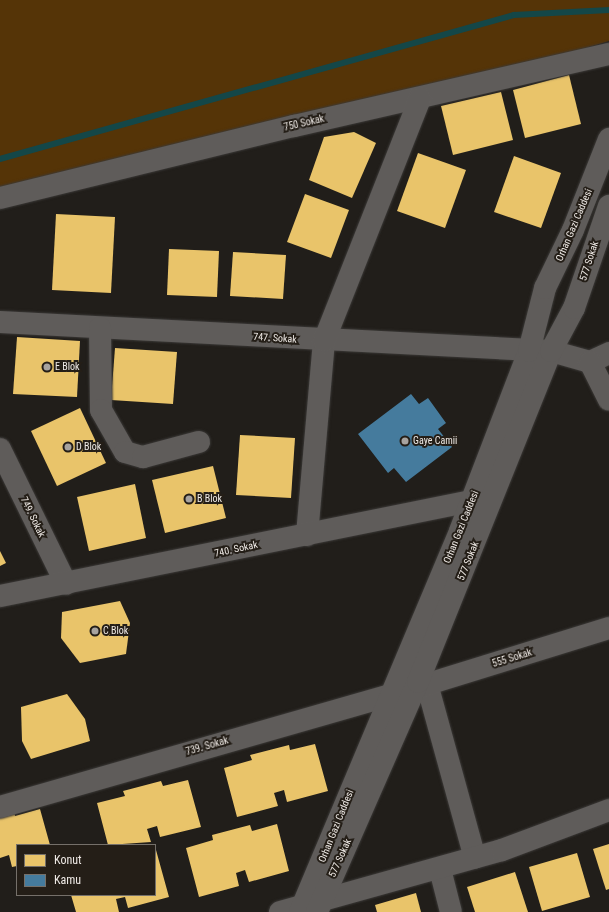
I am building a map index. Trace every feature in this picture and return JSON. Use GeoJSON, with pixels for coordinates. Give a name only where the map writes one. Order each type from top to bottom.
{"type":"FeatureCollection","features":[{"type":"Feature","properties":{"kind":"street","name":"750 Sokak"},"geometry":{"type":"LineString","coordinates":[[0,198],[609,54]]}},
{"type":"Feature","properties":{"kind":"street"},"geometry":{"type":"LineString","coordinates":[[307,535],[324,341],[420,98]]}},
{"type":"Feature","properties":{"kind":"street","name":"Orhan Gazi Caddesi"},"geometry":{"type":"LineString","coordinates":[[310,908],[390,695],[472,501],[530,350],[544,292],[573,230],[609,139]]}},
{"type":"Feature","properties":{"kind":"street","name":"577 Sokak"},"geometry":{"type":"LineString","coordinates":[[310,908],[421,686],[551,352],[574,308],[609,206]]}},
{"type":"Feature","properties":{"kind":"street","name":"747. Sokak"},"geometry":{"type":"LineString","coordinates":[[0,322],[324,341],[530,350],[600,357]]}},
{"type":"Feature","properties":{"kind":"street"},"geometry":{"type":"LineString","coordinates":[[100,328],[101,410],[125,452],[143,457],[200,442]]}},
{"type":"Feature","properties":{"kind":"street"},"geometry":{"type":"LineString","coordinates":[[600,357],[609,400]]}},
{"type":"Feature","properties":{"kind":"street","name":"749. Sokak"},"geometry":{"type":"LineString","coordinates":[[0,449],[66,584]]}},
{"type":"Feature","properties":{"kind":"street","name":"740. Sokak"},"geometry":{"type":"LineString","coordinates":[[0,596],[66,584],[472,501]]}},
{"type":"Feature","properties":{"kind":"street","name":"555 Sokak"},"geometry":{"type":"LineString","coordinates":[[421,686],[609,628]]}},
{"type":"Feature","properties":{"kind":"street"},"geometry":{"type":"LineString","coordinates":[[421,686],[475,858]]}},
{"type":"Feature","properties":{"kind":"street","name":"739. Sokak"},"geometry":{"type":"LineString","coordinates":[[0,807],[421,686]]}},
{"type":"Feature","properties":{"kind":"street"},"geometry":{"type":"LineString","coordinates":[[280,912],[310,908],[440,869],[609,810]]}},
{"type":"Feature","properties":{"kind":"street"},"geometry":{"type":"LineString","coordinates":[[440,869],[451,912]]}},
{"type":"Feature","properties":{"kind":"shaded area"},"geometry":{"type":"Polygon","coordinates":[[[0,0],[609,0],[609,41],[420,98],[0,198],[0,0]]]}},
{"type":"Feature","properties":{"kind":"building: Konut"},"geometry":{"type":"Polygon","coordinates":[[[569,75],[581,124],[525,138],[513,90],[569,75]]]}},
{"type":"Feature","properties":{"kind":"building: Konut"},"geometry":{"type":"Polygon","coordinates":[[[501,92],[513,140],[453,155],[441,106],[501,92]]]}},
{"type":"Feature","properties":{"kind":"building: Konut"},"geometry":{"type":"Polygon","coordinates":[[[354,132],[376,143],[352,198],[309,180],[324,137],[354,132]]]}},
{"type":"Feature","properties":{"kind":"building: Konut"},"geometry":{"type":"Polygon","coordinates":[[[418,153],[466,170],[445,228],[397,211],[418,153]]]}},
{"type":"Feature","properties":{"kind":"building: Konut"},"geometry":{"type":"Polygon","coordinates":[[[514,156],[561,173],[541,228],[494,212],[514,156]]]}},
{"type":"Feature","properties":{"kind":"building: Konut"},"geometry":{"type":"Polygon","coordinates":[[[305,194],[349,210],[331,258],[287,242],[305,194]]]}},
{"type":"Feature","properties":{"kind":"building: Konut"},"geometry":{"type":"Polygon","coordinates":[[[56,214],[115,217],[111,293],[52,290],[56,214]]]}},
{"type":"Feature","properties":{"kind":"building: Konut"},"geometry":{"type":"Polygon","coordinates":[[[169,249],[219,251],[217,297],[167,295],[169,249]]]}},
{"type":"Feature","properties":{"kind":"building: Konut"},"geometry":{"type":"Polygon","coordinates":[[[233,252],[286,255],[283,299],[230,296],[233,252]]]}},
{"type":"Feature","properties":{"kind":"building: Konut","name":"E Blok"},"geometry":{"type":"Polygon","coordinates":[[[17,337],[80,341],[77,397],[13,394],[17,337]]]}},
{"type":"Feature","properties":{"kind":"building: Konut"},"geometry":{"type":"Polygon","coordinates":[[[115,348],[177,352],[173,404],[111,400],[115,348]]]}},
{"type":"Feature","properties":{"kind":"building: Konut","name":"D Blok"},"geometry":{"type":"Polygon","coordinates":[[[80,408],[106,463],[57,486],[31,431],[80,408]]]}},
{"type":"Feature","properties":{"kind":"building: Konut"},"geometry":{"type":"Polygon","coordinates":[[[240,435],[295,438],[291,498],[236,495],[240,435]]]}},
{"type":"Feature","properties":{"kind":"building: Konut","name":"B Blok"},"geometry":{"type":"Polygon","coordinates":[[[213,466],[226,518],[165,533],[152,480],[213,466]]]}},
{"type":"Feature","properties":{"kind":"building: Konut"},"geometry":{"type":"Polygon","coordinates":[[[135,484],[146,538],[89,551],[77,497],[135,484]]]}},
{"type":"Feature","properties":{"kind":"building: Konut"},"geometry":{"type":"Polygon","coordinates":[[[0,551],[6,563],[0,566],[0,551]]]}},
{"type":"Feature","properties":{"kind":"building: Konut","name":"C Blok"},"geometry":{"type":"Polygon","coordinates":[[[120,601],[130,623],[126,654],[80,663],[61,638],[62,612],[120,601]]]}},
{"type":"Feature","properties":{"kind":"building: Konut"},"geometry":{"type":"Polygon","coordinates":[[[67,694],[85,719],[90,741],[31,759],[22,741],[21,707],[67,694]]]}},
{"type":"Feature","properties":{"kind":"building: Konut"},"geometry":{"type":"Polygon","coordinates":[[[315,744],[328,791],[287,802],[284,790],[274,793],[278,806],[237,817],[224,768],[252,760],[250,755],[289,745],[290,750],[315,744]]]}},
{"type":"Feature","properties":{"kind":"building: Konut"},"geometry":{"type":"Polygon","coordinates":[[[188,780],[201,827],[160,837],[157,826],[147,829],[151,842],[108,844],[97,803],[125,796],[123,791],[161,781],[163,786],[188,780]]]}},
{"type":"Feature","properties":{"kind":"building: Konut"},"geometry":{"type":"Polygon","coordinates":[[[40,809],[50,844],[16,844],[16,866],[12,867],[9,855],[0,858],[0,814],[14,810],[15,816],[40,809]]]}},
{"type":"Feature","properties":{"kind":"building: Konut"},"geometry":{"type":"Polygon","coordinates":[[[277,824],[289,871],[249,882],[245,870],[236,873],[239,886],[199,897],[186,848],[213,840],[212,835],[250,825],[252,831],[277,824]]]}},
{"type":"Feature","properties":{"kind":"building: Konut"},"geometry":{"type":"Polygon","coordinates":[[[609,844],[609,889],[606,890],[593,849],[609,844]]]}},
{"type":"Feature","properties":{"kind":"building: Konut"},"geometry":{"type":"Polygon","coordinates":[[[156,850],[169,897],[128,908],[125,897],[116,899],[119,912],[76,912],[71,896],[156,896],[156,850]]]}},
{"type":"Feature","properties":{"kind":"building: Konut"},"geometry":{"type":"Polygon","coordinates":[[[577,853],[590,897],[542,911],[529,867],[577,853]]]}},
{"type":"Feature","properties":{"kind":"building: Konut"},"geometry":{"type":"Polygon","coordinates":[[[515,872],[528,912],[475,912],[467,887],[515,872]]]}},
{"type":"Feature","properties":{"kind":"building: Konut"},"geometry":{"type":"Polygon","coordinates":[[[416,893],[421,912],[377,912],[375,905],[416,893]]]}},
{"type":"Feature","properties":{"kind":"building: Kamu","name":"Gaye Camii"},"geometry":{"type":"Polygon","coordinates":[[[411,394],[419,404],[428,398],[446,423],[438,429],[452,447],[406,482],[394,468],[388,473],[358,434],[411,394]]]}},
{"type":"Feature","properties":{"kind":"waterway"},"geometry":{"type":"LineString","coordinates":[[0,159],[514,15],[609,10]]}},
{"type":"Feature","properties":{"kind":"place","name":"E Blok"},"geometry":{"type":"Point","coordinates":[47,367]}},
{"type":"Feature","properties":{"kind":"place","name":"Gaye Camii"},"geometry":{"type":"Point","coordinates":[405,441]}},
{"type":"Feature","properties":{"kind":"place","name":"D Blok"},"geometry":{"type":"Point","coordinates":[68,447]}},
{"type":"Feature","properties":{"kind":"place","name":"B Blok"},"geometry":{"type":"Point","coordinates":[189,499]}},
{"type":"Feature","properties":{"kind":"place","name":"C Blok"},"geometry":{"type":"Point","coordinates":[95,631]}}]}
